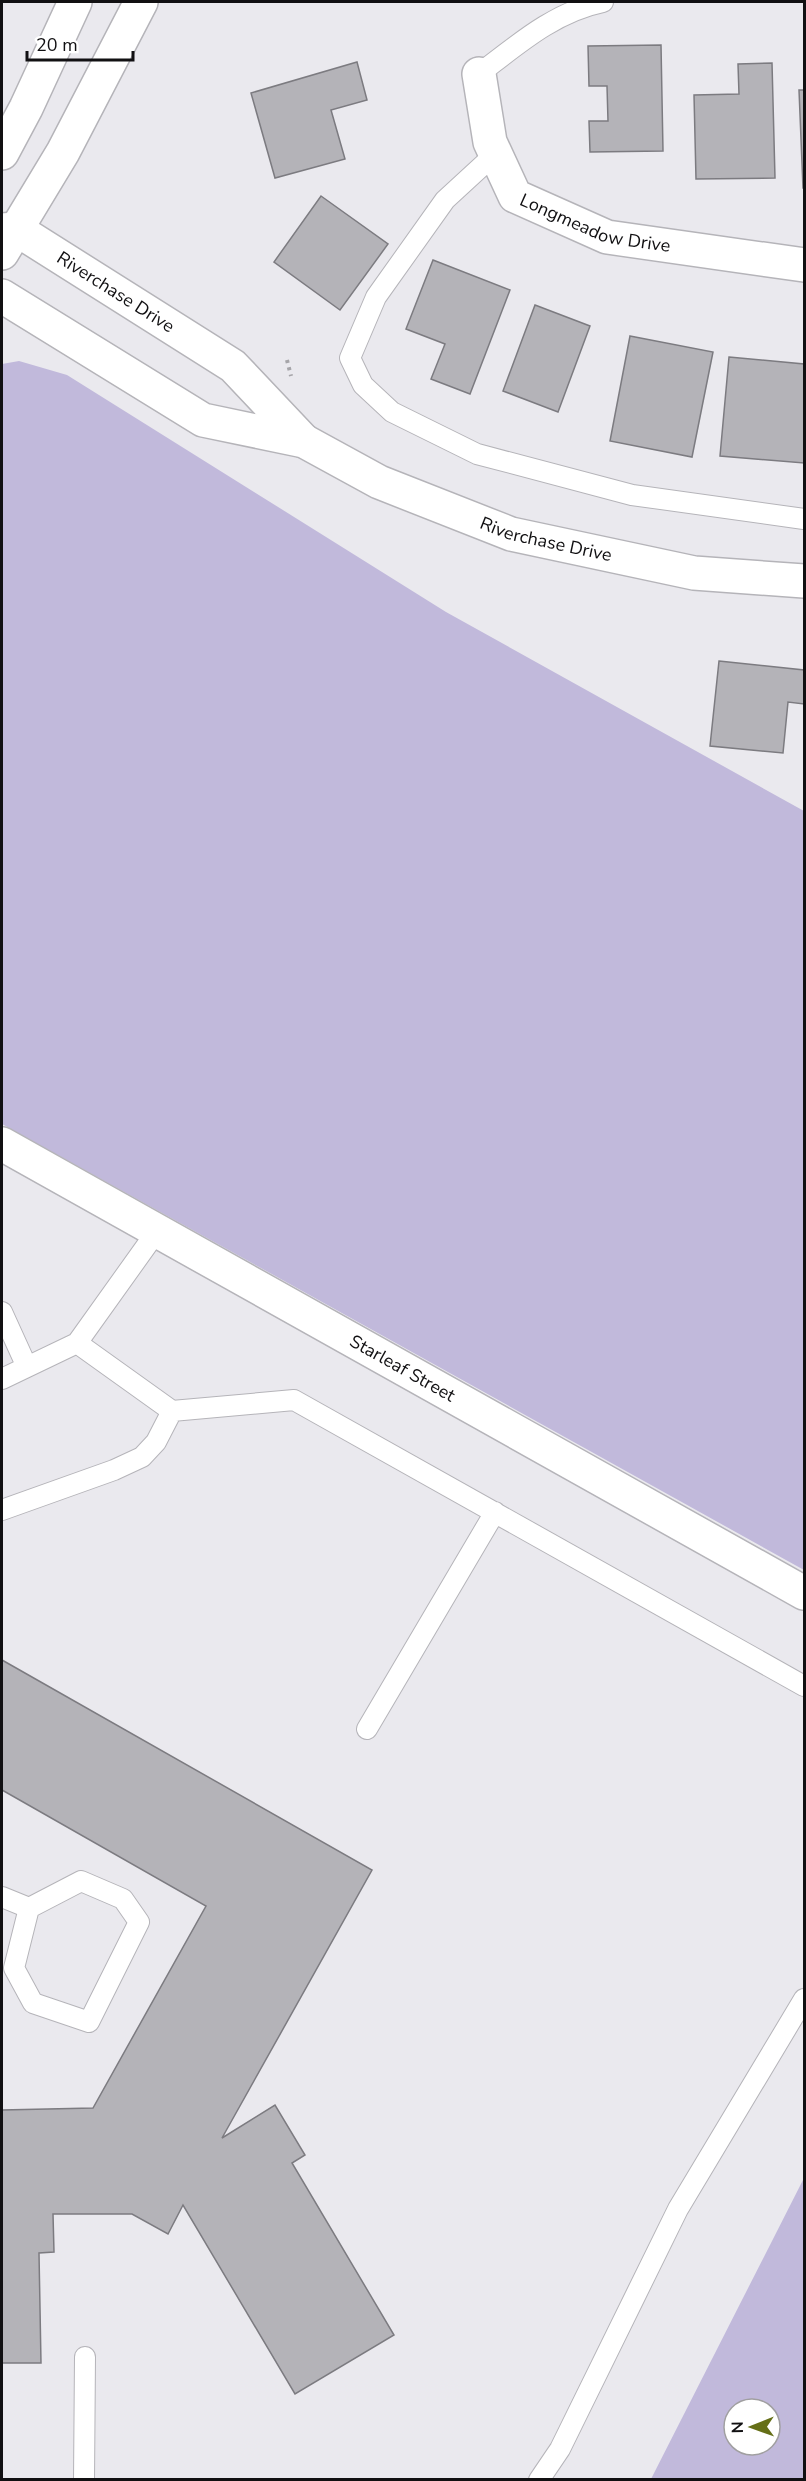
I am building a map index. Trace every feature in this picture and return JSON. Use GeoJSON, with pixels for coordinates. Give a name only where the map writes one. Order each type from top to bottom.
{"type":"FeatureCollection","features":[{"type":"Feature","properties":{"kind":"street"},"geometry":{"type":"LineString","coordinates":[[2,153],[26,108],[75,2]]}},
{"type":"Feature","properties":{"kind":"street"},"geometry":{"type":"LineString","coordinates":[[6,237],[63,152],[141,2]]}},
{"type":"Feature","properties":{"kind":"street","name":"Longmeadow Drive"},"geometry":{"type":"LineString","coordinates":[[478,74],[490,142],[516,196],[607,237],[804,265]]}},
{"type":"Feature","properties":{"kind":"street","name":"Riverchase Drive"},"geometry":{"type":"LineString","coordinates":[[6,237],[233,366],[304,441]]}},
{"type":"Feature","properties":{"kind":"street","name":"Riverchase Drive"},"geometry":{"type":"LineString","coordinates":[[2,296],[203,420],[304,441],[379,482],[511,534],[694,573],[804,581]]}},
{"type":"Feature","properties":{"kind":"street","name":"Starleaf Street"},"geometry":{"type":"LineString","coordinates":[[2,1144],[804,1593]]}},
{"type":"Feature","properties":{"kind":"lane"},"geometry":{"type":"LineString","coordinates":[[478,74],[550,21],[586,5],[603,2]]}},
{"type":"Feature","properties":{"kind":"lane"},"geometry":{"type":"LineString","coordinates":[[495,154],[445,200],[376,297],[350,358],[363,385],[392,412],[477,453],[632,495],[804,519]]}},
{"type":"Feature","properties":{"kind":"lane"},"geometry":{"type":"LineString","coordinates":[[2,1379],[77,1343],[157,1231]]}},
{"type":"Feature","properties":{"kind":"lane"},"geometry":{"type":"LineString","coordinates":[[2,1312],[27,1367]]}},
{"type":"Feature","properties":{"kind":"lane"},"geometry":{"type":"LineString","coordinates":[[77,1343],[172,1411],[294,1400],[804,1686]]}},
{"type":"Feature","properties":{"kind":"lane"},"geometry":{"type":"LineString","coordinates":[[2,1510],[114,1470],[142,1457],[156,1442],[172,1411]]}},
{"type":"Feature","properties":{"kind":"lane"},"geometry":{"type":"LineString","coordinates":[[367,1729],[495,1512]]}},
{"type":"Feature","properties":{"kind":"lane"},"geometry":{"type":"LineString","coordinates":[[2,1897],[29,1908],[81,1881],[123,1899],[139,1922],[88,2022],[33,2003],[14,1968],[29,1908]]}},
{"type":"Feature","properties":{"kind":"lane"},"geometry":{"type":"LineString","coordinates":[[539,2480],[560,2449],[678,2209],[804,1999]]}},
{"type":"Feature","properties":{"kind":"lane"},"geometry":{"type":"LineString","coordinates":[[84,2480],[85,2357]]}},
{"type":"Feature","properties":{"kind":"shaded area"},"geometry":{"type":"Polygon","coordinates":[[[19,361],[67,375],[446,612],[804,811],[804,1570],[2,1124],[2,364],[19,361]]]}},
{"type":"Feature","properties":{"kind":"shaded area"},"geometry":{"type":"Polygon","coordinates":[[[804,2178],[804,2479],[651,2479],[804,2178]]]}},
{"type":"Feature","properties":{"kind":"building"},"geometry":{"type":"Polygon","coordinates":[[[661,45],[663,151],[590,152],[589,121],[608,121],[607,86],[589,86],[588,46],[661,45]]]}},
{"type":"Feature","properties":{"kind":"building"},"geometry":{"type":"Polygon","coordinates":[[[357,62],[367,100],[331,110],[345,159],[275,178],[251,93],[357,62]]]}},
{"type":"Feature","properties":{"kind":"building"},"geometry":{"type":"Polygon","coordinates":[[[772,63],[775,178],[696,179],[694,95],[739,94],[738,64],[772,63]]]}},
{"type":"Feature","properties":{"kind":"building"},"geometry":{"type":"Polygon","coordinates":[[[799,90],[804,90],[804,188],[803,188],[799,90]]]}},
{"type":"Feature","properties":{"kind":"building"},"geometry":{"type":"Polygon","coordinates":[[[321,196],[388,244],[340,310],[274,262],[321,196]]]}},
{"type":"Feature","properties":{"kind":"building"},"geometry":{"type":"Polygon","coordinates":[[[433,260],[510,290],[470,394],[431,379],[445,344],[406,329],[433,260]]]}},
{"type":"Feature","properties":{"kind":"building"},"geometry":{"type":"Polygon","coordinates":[[[535,305],[590,326],[558,412],[503,391],[535,305]]]}},
{"type":"Feature","properties":{"kind":"building"},"geometry":{"type":"Polygon","coordinates":[[[630,336],[713,352],[692,457],[610,441],[630,336]]]}},
{"type":"Feature","properties":{"kind":"building"},"geometry":{"type":"Polygon","coordinates":[[[729,357],[804,364],[804,463],[720,456],[729,357]]]}},
{"type":"Feature","properties":{"kind":"building"},"geometry":{"type":"Polygon","coordinates":[[[719,661],[804,670],[804,704],[788,702],[783,753],[710,746],[719,661]]]}},
{"type":"Feature","properties":{"kind":"building"},"geometry":{"type":"Polygon","coordinates":[[[2,1660],[372,1870],[222,2138],[275,2105],[305,2155],[292,2163],[394,2335],[295,2394],[183,2205],[168,2234],[132,2214],[53,2214],[54,2252],[39,2253],[41,2363],[2,2363],[2,2110],[93,2108],[206,1906],[2,1790],[2,1660]]]}}]}
